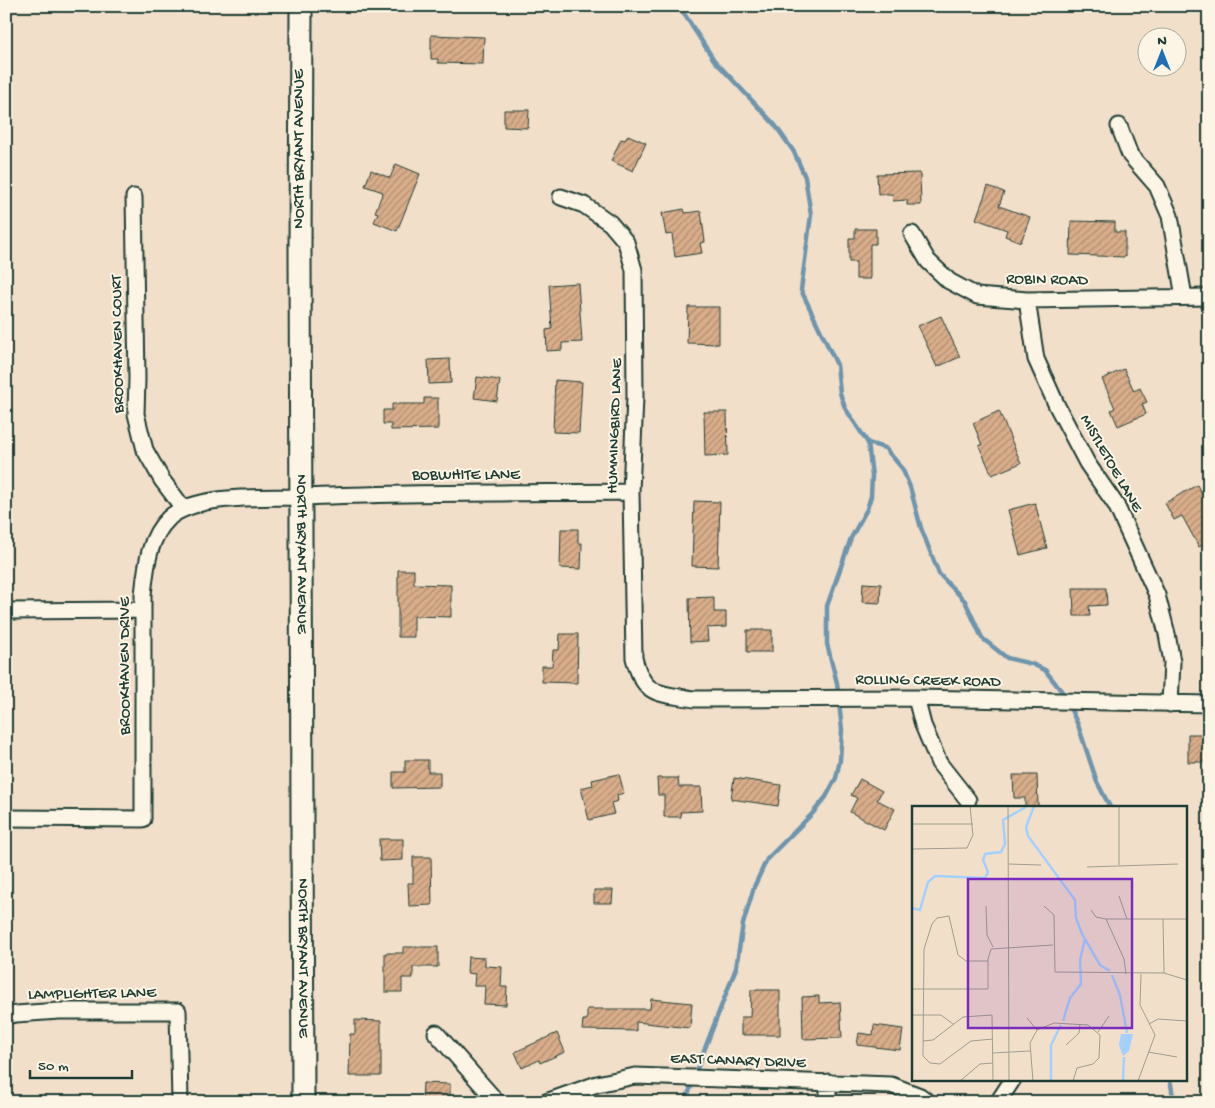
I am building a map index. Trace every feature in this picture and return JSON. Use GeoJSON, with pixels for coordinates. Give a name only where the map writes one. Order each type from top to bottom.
{"type":"FeatureCollection","features":[{"type":"Feature","properties":{"kind":"street","name":"NORTH BRYANT AVENUE"},"geometry":{"type":"LineString","coordinates":[[301,6],[302,1102]]}},
{"type":"Feature","properties":{"kind":"street"},"geometry":{"type":"LineString","coordinates":[[1119,126],[1130,155],[1157,186],[1170,216],[1184,297]]}},
{"type":"Feature","properties":{"kind":"street","name":"BROOKHAVEN COURT"},"geometry":{"type":"LineString","coordinates":[[134,197],[136,414],[145,450],[162,480],[183,508]]}},
{"type":"Feature","properties":{"kind":"street","name":"HUMMINGBIRD LANE"},"geometry":{"type":"LineString","coordinates":[[561,197],[584,205],[610,223],[626,242],[634,270],[635,397],[631,492],[634,658],[638,676],[648,689]]}},
{"type":"Feature","properties":{"kind":"street","name":"ROBIN ROAD"},"geometry":{"type":"LineString","coordinates":[[912,234],[928,261],[949,282],[978,296],[1027,300],[1209,298]]}},
{"type":"Feature","properties":{"kind":"street","name":"MISTLETOE LANE"},"geometry":{"type":"LineString","coordinates":[[1027,300],[1036,359],[1050,391],[1087,463],[1116,505],[1157,595],[1172,662],[1170,704]]}},
{"type":"Feature","properties":{"kind":"street","name":"BOBWHITE LANE"},"geometry":{"type":"LineString","coordinates":[[301,497],[344,494],[631,492]]}},
{"type":"Feature","properties":{"kind":"street","name":"BROOKHAVEN DRIVE"},"geometry":{"type":"LineString","coordinates":[[6,818],[143,819],[143,610],[146,564],[154,537],[169,518],[183,508],[215,501],[301,497]]}},
{"type":"Feature","properties":{"kind":"street"},"geometry":{"type":"LineString","coordinates":[[6,611],[143,610]]}},
{"type":"Feature","properties":{"kind":"street","name":"ROLLING CREEK ROAD"},"geometry":{"type":"LineString","coordinates":[[648,689],[694,699],[916,698],[1209,704]]}},
{"type":"Feature","properties":{"kind":"street"},"geometry":{"type":"LineString","coordinates":[[916,698],[923,725],[939,763],[968,800]]}},
{"type":"Feature","properties":{"kind":"street","name":"LAMPLIGHTER LANE"},"geometry":{"type":"LineString","coordinates":[[6,1016],[59,1011],[178,1011],[180,1102]]}},
{"type":"Feature","properties":{"kind":"street"},"geometry":{"type":"LineString","coordinates":[[436,1033],[496,1102]]}},
{"type":"Feature","properties":{"kind":"street","name":"EAST CANARY DRIVE"},"geometry":{"type":"LineString","coordinates":[[546,1102],[597,1084],[635,1076],[891,1085],[920,1096],[928,1102]]}},
{"type":"Feature","properties":{"kind":"street"},"geometry":{"type":"LineString","coordinates":[[998,1102],[1012,1080]]}},
{"type":"Feature","properties":{"kind":"street"},"geometry":{"type":"LineString","coordinates":[[828,1082],[828,1102]]}},
{"type":"Feature","properties":{"kind":"building"},"geometry":{"type":"Polygon","coordinates":[[[431,35],[484,37],[483,64],[438,63],[438,59],[431,59],[431,35]]]}},
{"type":"Feature","properties":{"kind":"building"},"geometry":{"type":"Polygon","coordinates":[[[504,110],[529,110],[528,128],[504,127],[504,110]]]}},
{"type":"Feature","properties":{"kind":"building"},"geometry":{"type":"Polygon","coordinates":[[[628,135],[646,143],[633,171],[611,161],[621,139],[625,140],[628,135]]]}},
{"type":"Feature","properties":{"kind":"building"},"geometry":{"type":"Polygon","coordinates":[[[396,164],[420,174],[397,231],[374,222],[378,213],[375,212],[383,192],[365,186],[371,170],[390,178],[396,164]]]}},
{"type":"Feature","properties":{"kind":"building"},"geometry":{"type":"Polygon","coordinates":[[[920,173],[921,205],[907,205],[907,200],[893,201],[892,194],[878,194],[877,174],[920,173]]]}},
{"type":"Feature","properties":{"kind":"building"},"geometry":{"type":"Polygon","coordinates":[[[988,186],[1004,192],[999,206],[1030,217],[1021,242],[1005,236],[1007,230],[976,219],[988,186]]]}},
{"type":"Feature","properties":{"kind":"building"},"geometry":{"type":"Polygon","coordinates":[[[684,209],[685,213],[701,211],[705,242],[700,243],[702,253],[675,257],[672,234],[666,235],[662,213],[684,209]]]}},
{"type":"Feature","properties":{"kind":"building"},"geometry":{"type":"Polygon","coordinates":[[[1071,221],[1115,222],[1115,232],[1125,232],[1125,257],[1070,255],[1071,221]]]}},
{"type":"Feature","properties":{"kind":"building"},"geometry":{"type":"Polygon","coordinates":[[[855,229],[876,229],[876,244],[870,244],[870,279],[856,279],[856,262],[849,262],[849,238],[855,238],[855,229]]]}},
{"type":"Feature","properties":{"kind":"building"},"geometry":{"type":"Polygon","coordinates":[[[578,283],[582,342],[562,343],[562,350],[547,351],[546,330],[552,329],[549,285],[578,283]]]}},
{"type":"Feature","properties":{"kind":"building"},"geometry":{"type":"Polygon","coordinates":[[[688,307],[719,307],[719,344],[687,343],[688,307]]]}},
{"type":"Feature","properties":{"kind":"building"},"geometry":{"type":"Polygon","coordinates":[[[941,316],[960,357],[937,367],[918,326],[941,316]]]}},
{"type":"Feature","properties":{"kind":"building"},"geometry":{"type":"Polygon","coordinates":[[[450,359],[451,383],[429,384],[428,360],[450,359]]]}},
{"type":"Feature","properties":{"kind":"building"},"geometry":{"type":"Polygon","coordinates":[[[1124,369],[1134,391],[1140,388],[1147,402],[1142,404],[1146,414],[1118,426],[1111,410],[1115,408],[1102,379],[1124,369]]]}},
{"type":"Feature","properties":{"kind":"building"},"geometry":{"type":"Polygon","coordinates":[[[477,377],[500,380],[497,401],[474,398],[477,377]]]}},
{"type":"Feature","properties":{"kind":"building"},"geometry":{"type":"Polygon","coordinates":[[[555,380],[582,382],[579,433],[553,432],[555,380]]]}},
{"type":"Feature","properties":{"kind":"building"},"geometry":{"type":"Polygon","coordinates":[[[424,398],[438,398],[438,429],[391,430],[391,424],[383,424],[383,410],[392,410],[392,404],[424,404],[424,398]]]}},
{"type":"Feature","properties":{"kind":"building"},"geometry":{"type":"Polygon","coordinates":[[[999,411],[1021,463],[992,475],[979,446],[982,445],[973,423],[999,411]]]}},
{"type":"Feature","properties":{"kind":"building"},"geometry":{"type":"Polygon","coordinates":[[[704,412],[727,412],[728,455],[705,456],[704,412]]]}},
{"type":"Feature","properties":{"kind":"building"},"geometry":{"type":"Polygon","coordinates":[[[1197,485],[1209,507],[1209,541],[1199,547],[1182,516],[1174,520],[1165,503],[1197,485]]]}},
{"type":"Feature","properties":{"kind":"building"},"geometry":{"type":"Polygon","coordinates":[[[694,501],[720,502],[718,567],[692,566],[694,501]]]}},
{"type":"Feature","properties":{"kind":"building"},"geometry":{"type":"Polygon","coordinates":[[[1035,503],[1047,548],[1020,555],[1008,510],[1035,503]]]}},
{"type":"Feature","properties":{"kind":"building"},"geometry":{"type":"Polygon","coordinates":[[[561,529],[578,529],[578,543],[582,543],[581,569],[560,568],[561,529]]]}},
{"type":"Feature","properties":{"kind":"building"},"geometry":{"type":"Polygon","coordinates":[[[398,570],[414,570],[414,584],[451,585],[451,617],[414,616],[414,637],[398,637],[398,570]]]}},
{"type":"Feature","properties":{"kind":"building"},"geometry":{"type":"Polygon","coordinates":[[[863,583],[881,584],[880,603],[862,602],[863,583]]]}},
{"type":"Feature","properties":{"kind":"building"},"geometry":{"type":"Polygon","coordinates":[[[1073,588],[1106,588],[1107,605],[1089,606],[1090,616],[1074,616],[1073,588]]]}},
{"type":"Feature","properties":{"kind":"building"},"geometry":{"type":"Polygon","coordinates":[[[714,597],[714,612],[726,612],[726,627],[707,628],[708,641],[690,642],[689,598],[714,597]]]}},
{"type":"Feature","properties":{"kind":"building"},"geometry":{"type":"Polygon","coordinates":[[[747,630],[772,630],[772,652],[747,652],[747,630]]]}},
{"type":"Feature","properties":{"kind":"building"},"geometry":{"type":"Polygon","coordinates":[[[560,634],[578,634],[577,683],[542,682],[542,666],[552,666],[553,650],[559,650],[560,634]]]}},
{"type":"Feature","properties":{"kind":"building"},"geometry":{"type":"Polygon","coordinates":[[[1188,734],[1204,734],[1204,738],[1209,738],[1209,762],[1188,762],[1188,734]]]}},
{"type":"Feature","properties":{"kind":"building"},"geometry":{"type":"Polygon","coordinates":[[[405,760],[428,760],[428,772],[440,772],[440,787],[393,788],[393,772],[405,772],[405,760]]]}},
{"type":"Feature","properties":{"kind":"building"},"geometry":{"type":"Polygon","coordinates":[[[619,774],[624,793],[617,795],[618,801],[611,803],[614,814],[589,820],[581,788],[593,785],[592,780],[619,774]]]}},
{"type":"Feature","properties":{"kind":"building"},"geometry":{"type":"Polygon","coordinates":[[[1013,775],[1037,775],[1038,806],[1025,806],[1025,798],[1014,798],[1013,775]]]}},
{"type":"Feature","properties":{"kind":"building"},"geometry":{"type":"Polygon","coordinates":[[[657,778],[678,778],[679,787],[701,787],[702,811],[680,812],[681,817],[664,817],[664,795],[658,795],[657,778]]]}},
{"type":"Feature","properties":{"kind":"building"},"geometry":{"type":"Polygon","coordinates":[[[734,778],[781,785],[778,806],[731,799],[734,778]]]}},
{"type":"Feature","properties":{"kind":"building"},"geometry":{"type":"Polygon","coordinates":[[[860,779],[882,791],[877,800],[895,809],[884,830],[850,812],[857,798],[851,795],[860,779]]]}},
{"type":"Feature","properties":{"kind":"building"},"geometry":{"type":"Polygon","coordinates":[[[379,839],[403,839],[403,860],[380,861],[379,839]]]}},
{"type":"Feature","properties":{"kind":"building"},"geometry":{"type":"Polygon","coordinates":[[[413,857],[431,857],[432,905],[409,906],[408,883],[413,883],[413,857]]]}},
{"type":"Feature","properties":{"kind":"building"},"geometry":{"type":"Polygon","coordinates":[[[594,890],[613,890],[612,903],[594,903],[594,890]]]}},
{"type":"Feature","properties":{"kind":"building"},"geometry":{"type":"Polygon","coordinates":[[[403,947],[438,947],[438,967],[413,967],[413,978],[402,978],[402,992],[385,992],[385,953],[403,953],[403,947]]]}},
{"type":"Feature","properties":{"kind":"building"},"geometry":{"type":"Polygon","coordinates":[[[468,957],[485,958],[485,966],[502,967],[501,987],[507,987],[506,1005],[484,1004],[485,986],[474,986],[475,974],[467,973],[468,957]]]}},
{"type":"Feature","properties":{"kind":"building"},"geometry":{"type":"Polygon","coordinates":[[[751,990],[780,990],[780,1035],[741,1035],[741,1017],[750,1017],[751,990]]]}},
{"type":"Feature","properties":{"kind":"building"},"geometry":{"type":"Polygon","coordinates":[[[819,996],[819,1003],[840,1002],[842,1038],[803,1039],[802,997],[819,996]]]}},
{"type":"Feature","properties":{"kind":"building"},"geometry":{"type":"Polygon","coordinates":[[[651,999],[692,1003],[690,1028],[636,1022],[636,1031],[582,1030],[583,1020],[587,1020],[587,1009],[650,1009],[651,999]]]}},
{"type":"Feature","properties":{"kind":"building"},"geometry":{"type":"Polygon","coordinates":[[[355,1020],[381,1021],[381,1076],[349,1076],[350,1034],[355,1034],[355,1020]]]}},
{"type":"Feature","properties":{"kind":"building"},"geometry":{"type":"Polygon","coordinates":[[[874,1025],[903,1029],[900,1050],[857,1045],[859,1033],[873,1035],[874,1025]]]}},
{"type":"Feature","properties":{"kind":"building"},"geometry":{"type":"Polygon","coordinates":[[[557,1033],[565,1052],[540,1063],[539,1060],[522,1068],[515,1052],[557,1033]]]}},
{"type":"Feature","properties":{"kind":"building"},"geometry":{"type":"Polygon","coordinates":[[[423,1083],[450,1084],[450,1102],[422,1102],[423,1083]]]}},
{"type":"Feature","properties":{"kind":"waterway"},"geometry":{"type":"LineString","coordinates":[[679,6],[714,60],[775,125],[794,152],[805,177],[811,215],[801,290],[837,365],[840,393],[845,408],[868,443],[872,476],[871,496],[867,509],[851,538],[827,606],[827,644],[837,683],[842,730],[840,760],[836,778],[826,797],[812,814],[767,859],[754,887],[743,924],[736,968],[695,1074]]}},
{"type":"Feature","properties":{"kind":"waterway"},"geometry":{"type":"LineString","coordinates":[[868,443],[885,448],[902,468],[910,487],[921,528],[939,574],[965,601],[982,638],[1007,658],[1032,664],[1045,670],[1063,693],[1078,725],[1097,782],[1109,806]]}},
{"type":"Feature","properties":{"kind":"waterway"},"geometry":{"type":"LineString","coordinates":[[1170,1080],[1174,1102]]}},
{"type":"Feature","properties":{"kind":"waterway"},"geometry":{"type":"LineString","coordinates":[[685,1102],[693,1082]]}}]}
